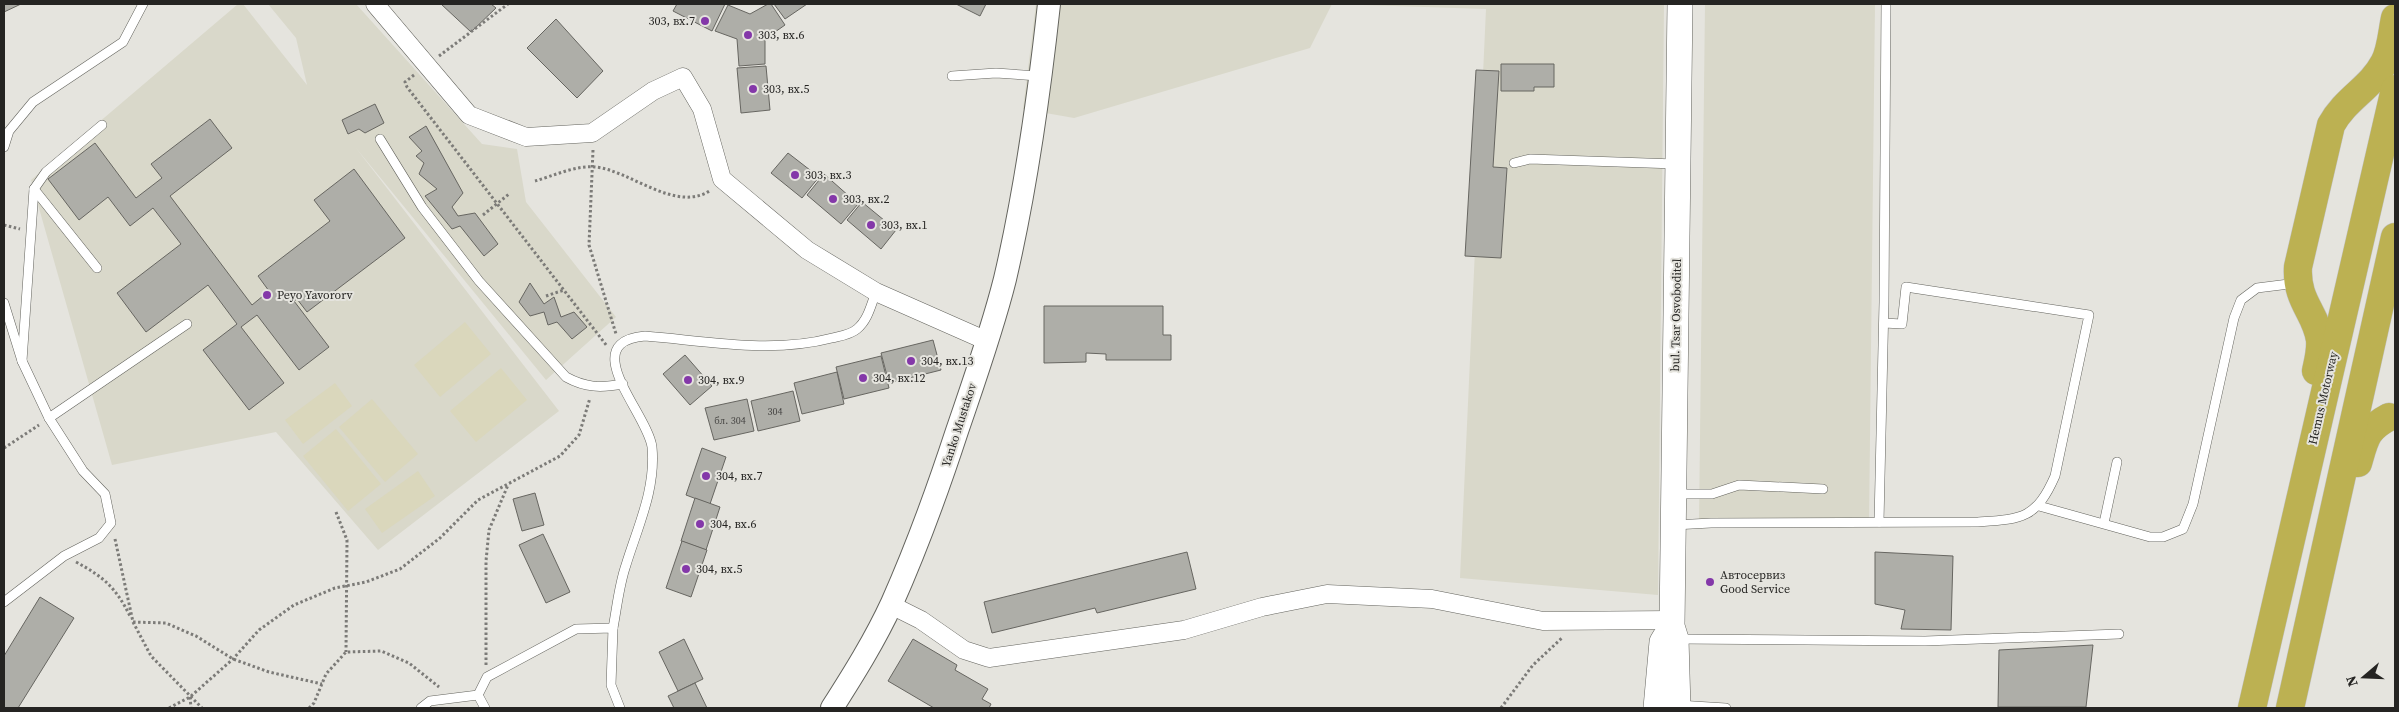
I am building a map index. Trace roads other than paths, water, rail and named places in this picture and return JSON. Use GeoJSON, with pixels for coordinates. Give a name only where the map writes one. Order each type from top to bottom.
{"type":"FeatureCollection","features":[{"type":"Feature","properties":{"kind":"highway"},"geometry":{"type":"LineString","coordinates":[[2289,545],[2292,475],[2320,353],[2320,340],[2316,327],[2303,302],[2298,283],[2298,266],[2331,125],[2338,111],[2378,73],[2385,62],[2395,18]]}},
{"type":"Feature","properties":{"kind":"highway","name":"Hemus Motorway"},"geometry":{"type":"LineString","coordinates":[[2252,708],[2395,89]]}},
{"type":"Feature","properties":{"kind":"highway"},"geometry":{"type":"LineString","coordinates":[[2290,708],[2395,237]]}},
{"type":"Feature","properties":{"kind":"highway"},"geometry":{"type":"LineString","coordinates":[[2325,546],[2345,510],[2366,439],[2373,426],[2392,417]]}},
{"type":"Feature","properties":{"kind":"main road","name":"bul. Tsar Osvoboditel"},"geometry":{"type":"LineString","coordinates":[[1671,707],[1662,642],[1673,628],[1680,4]]}},
{"type":"Feature","properties":{"kind":"street"},"geometry":{"type":"LineString","coordinates":[[375,4],[469,115],[526,138],[592,133],[653,91],[683,77],[702,109],[722,180],[808,250],[876,292],[987,341]]}},
{"type":"Feature","properties":{"kind":"street","name":"Yanko Mustakov"},"geometry":{"type":"LineString","coordinates":[[832,708],[859,666],[891,605],[931,509],[987,341],[1004,280],[1017,221],[1041,76],[1049,4]]}},
{"type":"Feature","properties":{"kind":"street"},"geometry":{"type":"LineString","coordinates":[[891,605],[921,620],[964,650],[990,658],[1184,630],[1262,607],[1327,594],[1432,599],[1543,621],[1673,628]]}},
{"type":"Feature","properties":{"kind":"lane"},"geometry":{"type":"LineString","coordinates":[[4,147],[9,131],[33,102],[123,42],[144,4]]}},
{"type":"Feature","properties":{"kind":"lane"},"geometry":{"type":"LineString","coordinates":[[1879,522],[1884,323],[1886,4]]}},
{"type":"Feature","properties":{"kind":"lane"},"geometry":{"type":"LineString","coordinates":[[952,76],[996,73],[1041,76]]}},
{"type":"Feature","properties":{"kind":"lane"},"geometry":{"type":"LineString","coordinates":[[22,361],[34,189],[46,172],[102,125]]}},
{"type":"Feature","properties":{"kind":"lane"},"geometry":{"type":"LineString","coordinates":[[380,139],[422,207],[479,281],[566,378],[580,385],[593,388],[623,384]]}},
{"type":"Feature","properties":{"kind":"lane"},"geometry":{"type":"LineString","coordinates":[[1514,163],[1530,159],[1679,164]]}},
{"type":"Feature","properties":{"kind":"lane"},"geometry":{"type":"LineString","coordinates":[[34,189],[97,268]]}},
{"type":"Feature","properties":{"kind":"lane"},"geometry":{"type":"LineString","coordinates":[[2038,506],[2150,537],[2162,537],[2183,529],[2193,504],[2234,318],[2241,300],[2256,288],[2298,283]]}},
{"type":"Feature","properties":{"kind":"lane"},"geometry":{"type":"LineString","coordinates":[[1673,525],[2008,520],[2021,517],[2038,506],[2047,494],[2055,476],[2089,315],[1906,287],[1902,324],[1884,323]]}},
{"type":"Feature","properties":{"kind":"lane"},"geometry":{"type":"LineString","coordinates":[[620,708],[611,686],[614,628],[625,566],[640,524],[652,480],[652,445],[617,373],[614,354],[619,344],[632,337],[645,336],[774,347],[806,345],[847,334],[857,329],[868,315],[876,292]]}},
{"type":"Feature","properties":{"kind":"lane"},"geometry":{"type":"LineString","coordinates":[[4,303],[22,361],[49,418],[84,471],[105,494],[111,522],[99,538],[64,556],[4,602]]}},
{"type":"Feature","properties":{"kind":"lane"},"geometry":{"type":"LineString","coordinates":[[49,418],[187,324]]}},
{"type":"Feature","properties":{"kind":"lane"},"geometry":{"type":"LineString","coordinates":[[2104,523],[2117,462]]}},
{"type":"Feature","properties":{"kind":"lane"},"geometry":{"type":"LineString","coordinates":[[1674,494],[1712,494],[1739,485],[1824,489]]}},
{"type":"Feature","properties":{"kind":"lane"},"geometry":{"type":"LineString","coordinates":[[478,695],[486,677],[576,629],[614,628]]}},
{"type":"Feature","properties":{"kind":"lane"},"geometry":{"type":"LineString","coordinates":[[1673,628],[1924,641],[2119,634]]}},
{"type":"Feature","properties":{"kind":"lane"},"geometry":{"type":"LineString","coordinates":[[421,708],[430,700],[478,695]]}},
{"type":"Feature","properties":{"kind":"lane"},"geometry":{"type":"LineString","coordinates":[[478,695],[485,708]]}},
{"type":"Feature","properties":{"kind":"lane"},"geometry":{"type":"LineString","coordinates":[[1671,707],[1726,708]]}},
{"type":"Feature","properties":{"kind":"place","name":"303, вх.7"},"geometry":{"type":"Point","coordinates":[705,21]}},
{"type":"Feature","properties":{"kind":"place","name":"303, вх.6"},"geometry":{"type":"Point","coordinates":[748,35]}},
{"type":"Feature","properties":{"kind":"place","name":"303, вх.5"},"geometry":{"type":"Point","coordinates":[753,89]}},
{"type":"Feature","properties":{"kind":"place","name":"303, вх.3"},"geometry":{"type":"Point","coordinates":[795,175]}},
{"type":"Feature","properties":{"kind":"place","name":"303, вх.2"},"geometry":{"type":"Point","coordinates":[833,199]}},
{"type":"Feature","properties":{"kind":"place","name":"303, вх.1"},"geometry":{"type":"Point","coordinates":[871,225]}},
{"type":"Feature","properties":{"kind":"place","name":"Peyo Yavororv"},"geometry":{"type":"Point","coordinates":[267,295]}},
{"type":"Feature","properties":{"kind":"place","name":"304, вх.13"},"geometry":{"type":"Point","coordinates":[911,361]}},
{"type":"Feature","properties":{"kind":"place","name":"304, вх.12"},"geometry":{"type":"Point","coordinates":[863,378]}},
{"type":"Feature","properties":{"kind":"place","name":"304, вх.9"},"geometry":{"type":"Point","coordinates":[688,380]}},
{"type":"Feature","properties":{"kind":"place","name":"304, вх.7"},"geometry":{"type":"Point","coordinates":[706,476]}},
{"type":"Feature","properties":{"kind":"place","name":"304, вх.6"},"geometry":{"type":"Point","coordinates":[700,524]}},
{"type":"Feature","properties":{"kind":"place","name":"304, вх.5"},"geometry":{"type":"Point","coordinates":[686,569]}},
{"type":"Feature","properties":{"kind":"place","name":"Автосервиз Good Service"},"geometry":{"type":"Point","coordinates":[1710,582]}}]}
